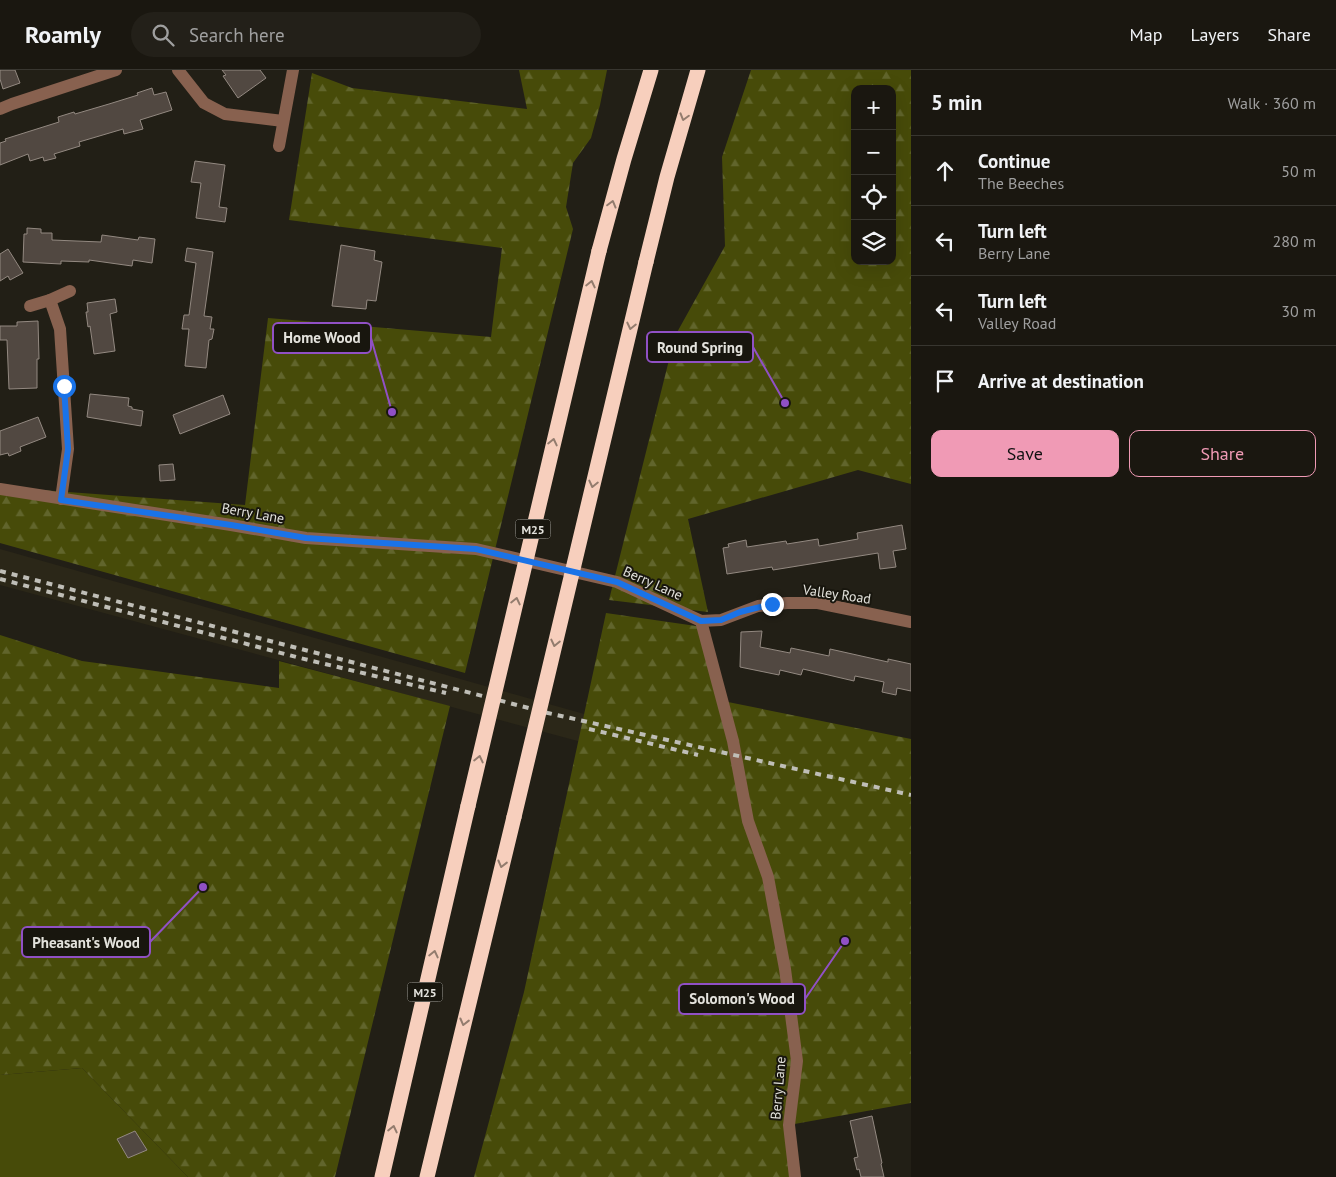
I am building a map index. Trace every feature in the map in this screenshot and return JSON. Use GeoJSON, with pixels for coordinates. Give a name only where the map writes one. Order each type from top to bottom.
{"type":"FeatureCollection","features":[{"type":"Feature","properties":{"kind":"highway","name":"M25"},"geometry":{"type":"LineString","coordinates":[[382,1177],[599,251],[651,70]]}},
{"type":"Feature","properties":{"kind":"highway"},"geometry":{"type":"LineString","coordinates":[[427,1177],[646,262],[667,177],[698,70]]}},
{"type":"Feature","properties":{"kind":"street"},"geometry":{"type":"LineString","coordinates":[[0,110],[12,104],[116,70]]}},
{"type":"Feature","properties":{"kind":"street"},"geometry":{"type":"LineString","coordinates":[[178,70],[204,103],[225,114],[283,121]]}},
{"type":"Feature","properties":{"kind":"street"},"geometry":{"type":"LineString","coordinates":[[278,146],[294,70]]}},
{"type":"Feature","properties":{"kind":"street"},"geometry":{"type":"LineString","coordinates":[[30,306],[70,291]]}},
{"type":"Feature","properties":{"kind":"street"},"geometry":{"type":"LineString","coordinates":[[50,300],[60,329],[68,449],[61,500]]}},
{"type":"Feature","properties":{"kind":"street","name":"Berry Lane"},"geometry":{"type":"LineString","coordinates":[[0,489],[306,538],[476,549],[617,582],[701,621],[733,741],[748,821],[768,877],[784,969],[797,1061],[789,1125],[795,1177]]}},
{"type":"Feature","properties":{"kind":"street","name":"Valley Road"},"geometry":{"type":"LineString","coordinates":[[701,621],[721,620],[758,606],[787,603],[818,603],[911,622]]}},
{"type":"Feature","properties":{"kind":"shaded area"},"geometry":{"type":"Polygon","coordinates":[[[0,549],[634,728],[626,754],[0,585],[0,549]]]}},
{"type":"Feature","properties":{"kind":"green space"},"geometry":{"type":"Polygon","coordinates":[[[519,70],[607,70],[591,138],[573,163],[566,207],[573,229],[465,673],[0,543],[0,487],[245,505],[268,318],[491,337],[502,248],[289,220],[312,73],[352,88],[527,109],[519,70]]]}},
{"type":"Feature","properties":{"kind":"green space"},"geometry":{"type":"Polygon","coordinates":[[[751,70],[911,70],[911,484],[858,470],[688,519],[708,612],[609,600],[675,336],[725,246],[722,157],[751,70]]]}},
{"type":"Feature","properties":{"kind":"green space"},"geometry":{"type":"Polygon","coordinates":[[[606,613],[703,627],[723,701],[911,739],[911,1103],[789,1125],[795,1177],[474,1177],[524,992],[606,613]]]}},
{"type":"Feature","properties":{"kind":"green space"},"geometry":{"type":"Polygon","coordinates":[[[0,635],[82,661],[279,688],[279,661],[450,706],[335,1177],[188,1177],[82,1068],[0,1075],[0,635]]]}},
{"type":"Feature","properties":{"kind":"green space"},"geometry":{"type":"Polygon","coordinates":[[[82,1068],[188,1177],[0,1177],[0,1075],[82,1068]]]}},
{"type":"Feature","properties":{"kind":"building"},"geometry":{"type":"Polygon","coordinates":[[[0,70],[15,70],[20,83],[3,89],[0,70]]]}},
{"type":"Feature","properties":{"kind":"building"},"geometry":{"type":"Polygon","coordinates":[[[222,70],[260,70],[266,78],[238,98],[223,76],[226,75],[222,70]]]}},
{"type":"Feature","properties":{"kind":"building"},"geometry":{"type":"Polygon","coordinates":[[[152,88],[154,95],[166,92],[172,110],[140,120],[143,129],[124,134],[123,129],[79,142],[80,146],[54,154],[56,158],[44,161],[43,157],[30,161],[28,154],[0,165],[0,143],[6,141],[5,139],[59,122],[58,117],[109,104],[138,95],[137,93],[152,88]]]}},
{"type":"Feature","properties":{"kind":"building"},"geometry":{"type":"Polygon","coordinates":[[[195,161],[225,165],[219,207],[227,208],[225,222],[196,218],[201,183],[191,182],[195,161]]]}},
{"type":"Feature","properties":{"kind":"building"},"geometry":{"type":"Polygon","coordinates":[[[27,228],[41,229],[41,233],[52,233],[52,240],[101,242],[102,235],[138,240],[139,237],[155,239],[152,263],[133,260],[132,266],[89,260],[89,262],[61,261],[61,264],[23,262],[24,234],[27,234],[27,228]]]}},
{"type":"Feature","properties":{"kind":"building"},"geometry":{"type":"Polygon","coordinates":[[[341,245],[375,251],[374,260],[382,262],[376,301],[367,300],[366,309],[332,306],[341,245]]]}},
{"type":"Feature","properties":{"kind":"building"},"geometry":{"type":"Polygon","coordinates":[[[187,248],[213,252],[204,316],[212,317],[210,329],[214,329],[212,339],[209,340],[206,368],[185,366],[189,329],[182,329],[184,315],[189,315],[196,263],[185,261],[187,248]]]}},
{"type":"Feature","properties":{"kind":"building"},"geometry":{"type":"Polygon","coordinates":[[[8,249],[23,273],[10,280],[8,276],[0,281],[0,254],[8,249]]]}},
{"type":"Feature","properties":{"kind":"building"},"geometry":{"type":"Polygon","coordinates":[[[115,299],[117,312],[110,314],[115,351],[94,354],[90,326],[88,327],[87,303],[115,299]]]}},
{"type":"Feature","properties":{"kind":"building"},"geometry":{"type":"Polygon","coordinates":[[[38,321],[39,359],[37,359],[37,388],[9,389],[7,340],[0,340],[0,326],[17,326],[17,322],[38,321]]]}},
{"type":"Feature","properties":{"kind":"building"},"geometry":{"type":"Polygon","coordinates":[[[90,394],[129,398],[128,406],[132,407],[132,409],[143,411],[141,426],[87,417],[90,394]]]}},
{"type":"Feature","properties":{"kind":"building"},"geometry":{"type":"Polygon","coordinates":[[[223,395],[230,414],[180,434],[173,415],[223,395]]]}},
{"type":"Feature","properties":{"kind":"building"},"geometry":{"type":"Polygon","coordinates":[[[38,417],[46,437],[20,447],[21,451],[9,456],[8,453],[0,455],[0,431],[38,417]]]}},
{"type":"Feature","properties":{"kind":"building"},"geometry":{"type":"Polygon","coordinates":[[[173,464],[175,480],[160,481],[159,465],[173,464]]]}},
{"type":"Feature","properties":{"kind":"building"},"geometry":{"type":"Polygon","coordinates":[[[902,525],[906,549],[893,551],[896,567],[880,569],[878,553],[773,570],[772,567],[727,574],[723,548],[729,547],[728,544],[746,540],[747,547],[786,541],[787,544],[818,539],[819,546],[858,539],[857,533],[902,525]]]}},
{"type":"Feature","properties":{"kind":"building"},"geometry":{"type":"Polygon","coordinates":[[[762,631],[760,647],[790,653],[791,648],[829,656],[830,649],[888,662],[888,659],[911,664],[911,691],[897,688],[896,695],[882,692],[884,682],[855,676],[854,681],[803,669],[801,675],[780,670],[779,675],[740,667],[741,632],[762,631]]]}},
{"type":"Feature","properties":{"kind":"building"},"geometry":{"type":"Polygon","coordinates":[[[872,1116],[884,1177],[861,1177],[854,1158],[858,1157],[850,1121],[872,1116]]]}},
{"type":"Feature","properties":{"kind":"building"},"geometry":{"type":"Polygon","coordinates":[[[135,1131],[147,1150],[128,1158],[117,1139],[135,1131]]]}},
{"type":"Feature","properties":{"kind":"railway"},"geometry":{"type":"LineString","coordinates":[[0,571],[548,713],[911,795]]}},
{"type":"Feature","properties":{"kind":"railway"},"geometry":{"type":"LineString","coordinates":[[0,579],[300,658],[446,693]]}},
{"type":"Feature","properties":{"kind":"railway"},"geometry":{"type":"LineString","coordinates":[[589,729],[698,755]]}},
{"type":"Feature","properties":{"kind":"place","name":"Round Spring"},"geometry":{"type":"Point","coordinates":[785,403]}},
{"type":"Feature","properties":{"kind":"place","name":"Home Wood"},"geometry":{"type":"Point","coordinates":[392,412]}},
{"type":"Feature","properties":{"kind":"place","name":"Pheasant's Wood"},"geometry":{"type":"Point","coordinates":[203,887]}},
{"type":"Feature","properties":{"kind":"place","name":"Solomon's Wood"},"geometry":{"type":"Point","coordinates":[845,941]}},
{"type":"Feature","properties":{"kind":"route"},"geometry":{"type":"LineString","coordinates":[[64,386],[68,449],[61,500],[306,538],[476,549],[617,582],[701,621],[721,620],[758,606],[772,604]]}}]}
